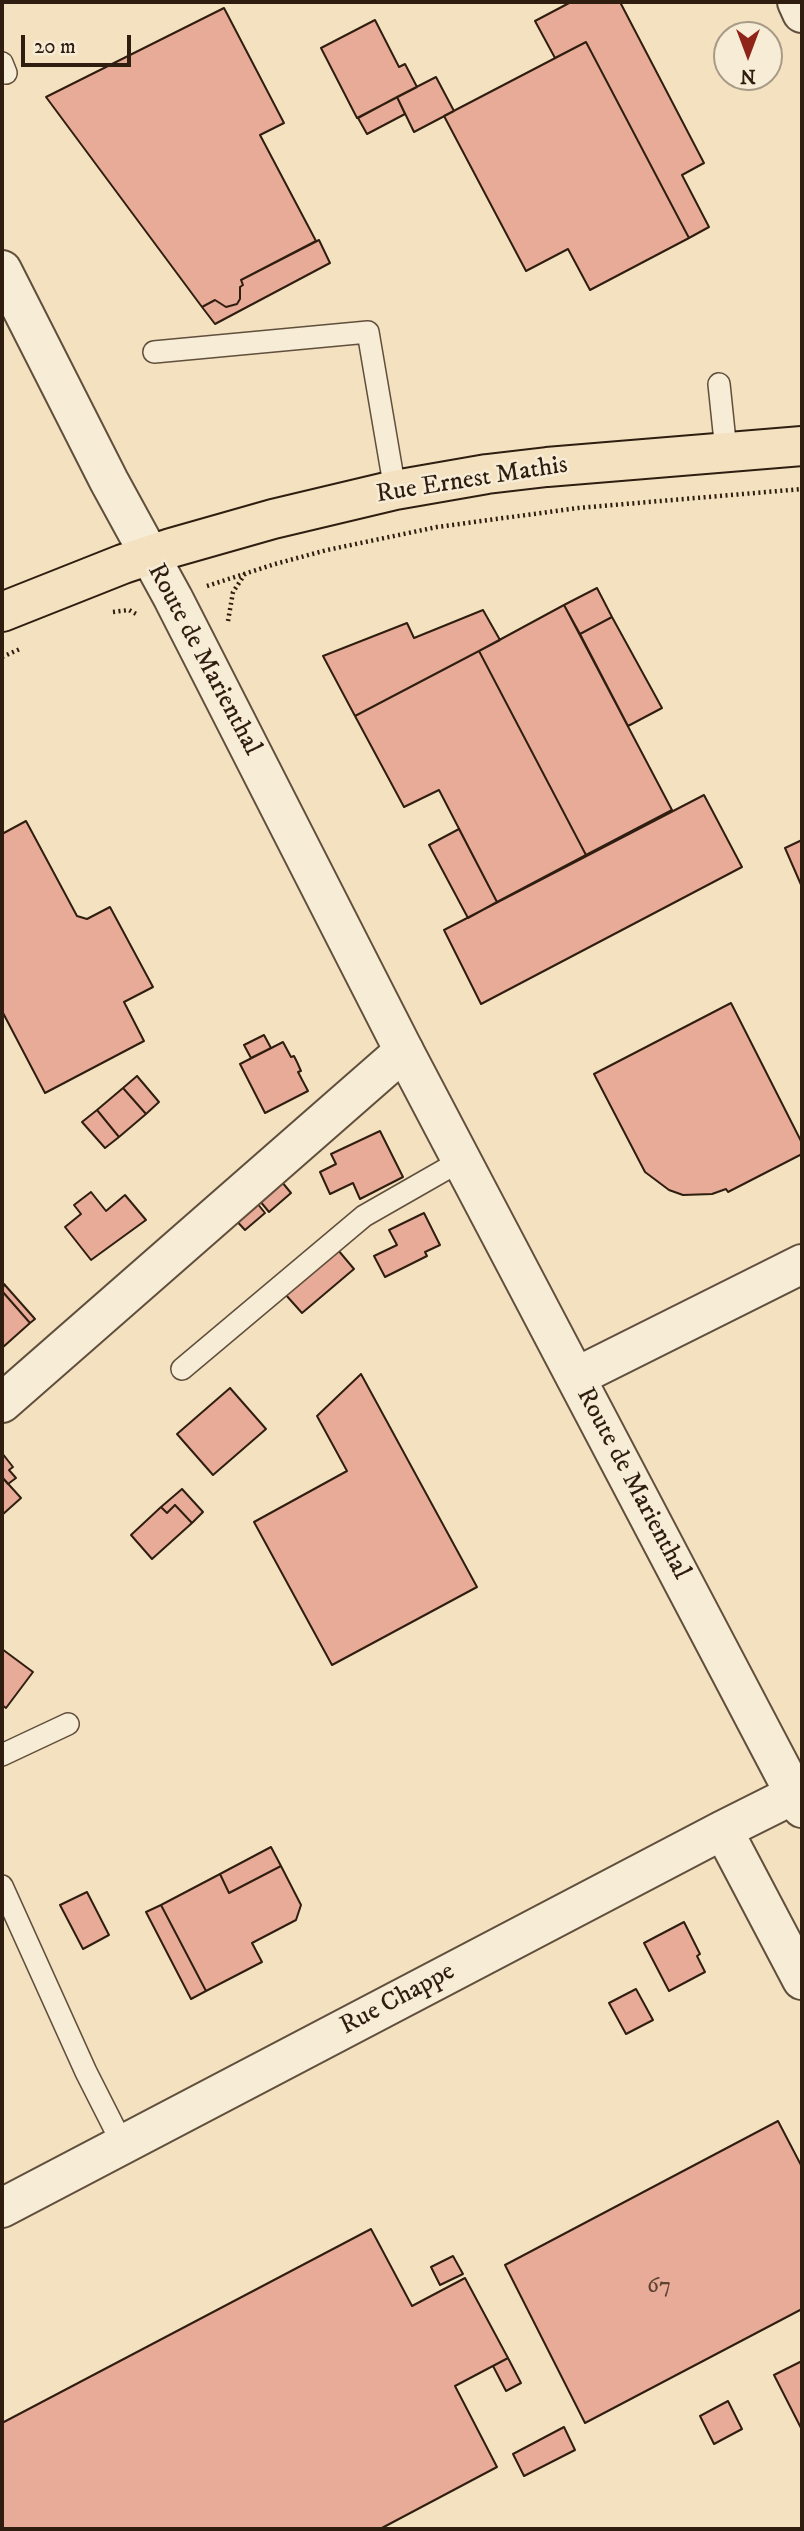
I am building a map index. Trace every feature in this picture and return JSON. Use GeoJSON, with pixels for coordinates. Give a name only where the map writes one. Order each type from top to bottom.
{"type":"FeatureCollection","features":[{"type":"Feature","properties":{"kind":"main road","name":"Rue Ernest Mathis"},"geometry":{"type":"LineString","coordinates":[[2,612],[148,555],[272,519],[396,490],[487,474],[547,467],[802,446]]}},
{"type":"Feature","properties":{"kind":"street"},"geometry":{"type":"LineString","coordinates":[[797,2],[802,13]]}},
{"type":"Feature","properties":{"kind":"street","name":"Route de Marienthal"},"geometry":{"type":"LineString","coordinates":[[2,270],[404,1051],[799,1801]]}},
{"type":"Feature","properties":{"kind":"street"},"geometry":{"type":"LineString","coordinates":[[2,1403],[404,1051]]}},
{"type":"Feature","properties":{"kind":"street"},"geometry":{"type":"LineString","coordinates":[[576,1377],[802,1264]]}},
{"type":"Feature","properties":{"kind":"street","name":"Rue Chappe"},"geometry":{"type":"LineString","coordinates":[[2,2208],[723,1829],[799,1801]]}},
{"type":"Feature","properties":{"kind":"street"},"geometry":{"type":"LineString","coordinates":[[723,1829],[802,1980]]}},
{"type":"Feature","properties":{"kind":"lane"},"geometry":{"type":"LineString","coordinates":[[154,352],[368,332],[396,490]]}},
{"type":"Feature","properties":{"kind":"lane"},"geometry":{"type":"LineString","coordinates":[[719,384],[726,451]]}},
{"type":"Feature","properties":{"kind":"lane"},"geometry":{"type":"LineString","coordinates":[[181,1369],[364,1216],[462,1160]]}},
{"type":"Feature","properties":{"kind":"lane"},"geometry":{"type":"LineString","coordinates":[[2,1755],[68,1724]]}},
{"type":"Feature","properties":{"kind":"lane"},"geometry":{"type":"LineString","coordinates":[[2,1886],[122,2145]]}},
{"type":"Feature","properties":{"kind":"path"},"geometry":{"type":"LineString","coordinates":[[245,574],[327,550],[500,517],[802,489]]}},
{"type":"Feature","properties":{"kind":"path"},"geometry":{"type":"LineString","coordinates":[[107,614],[123,610],[134,612]]}},
{"type":"Feature","properties":{"kind":"building"},"geometry":{"type":"Polygon","coordinates":[[[571,2],[620,2],[704,163],[682,175],[709,227],[689,238],[586,42],[555,58],[535,21],[571,2]]]}},
{"type":"Feature","properties":{"kind":"building"},"geometry":{"type":"Polygon","coordinates":[[[224,8],[284,123],[260,135],[316,241],[241,280],[243,285],[240,287],[237,304],[226,307],[215,300],[202,307],[46,97],[224,8]]]}},
{"type":"Feature","properties":{"kind":"building"},"geometry":{"type":"Polygon","coordinates":[[[375,20],[399,67],[405,64],[417,87],[357,118],[321,48],[375,20]]]}},
{"type":"Feature","properties":{"kind":"building"},"geometry":{"type":"Polygon","coordinates":[[[586,42],[689,238],[590,290],[568,249],[526,271],[444,116],[586,42]]]}},
{"type":"Feature","properties":{"kind":"building"},"geometry":{"type":"Polygon","coordinates":[[[436,77],[454,111],[414,132],[397,97],[436,77]]]}},
{"type":"Feature","properties":{"kind":"building"},"geometry":{"type":"Polygon","coordinates":[[[397,97],[405,114],[367,134],[358,118],[397,97]]]}},
{"type":"Feature","properties":{"kind":"building"},"geometry":{"type":"Polygon","coordinates":[[[319,240],[330,263],[215,324],[202,307],[215,300],[226,307],[237,304],[240,287],[243,285],[241,280],[319,240]]]}},
{"type":"Feature","properties":{"kind":"building"},"geometry":{"type":"Polygon","coordinates":[[[597,588],[612,617],[580,634],[564,605],[597,588]]]}},
{"type":"Feature","properties":{"kind":"building"},"geometry":{"type":"Polygon","coordinates":[[[564,605],[672,810],[586,855],[479,651],[564,605]]]}},
{"type":"Feature","properties":{"kind":"building"},"geometry":{"type":"Polygon","coordinates":[[[483,610],[500,640],[355,716],[323,656],[407,623],[414,638],[483,610]]]}},
{"type":"Feature","properties":{"kind":"building"},"geometry":{"type":"Polygon","coordinates":[[[612,617],[662,708],[628,726],[580,634],[612,617]]]}},
{"type":"Feature","properties":{"kind":"building"},"geometry":{"type":"Polygon","coordinates":[[[479,651],[586,855],[497,902],[439,790],[404,807],[355,716],[479,651]]]}},
{"type":"Feature","properties":{"kind":"building"},"geometry":{"type":"Polygon","coordinates":[[[704,795],[742,867],[481,1004],[444,930],[704,795]]]}},
{"type":"Feature","properties":{"kind":"building"},"geometry":{"type":"Polygon","coordinates":[[[26,821],[77,916],[87,919],[110,907],[153,987],[124,1002],[144,1041],[45,1093],[2,1011],[2,834],[26,821]]]}},
{"type":"Feature","properties":{"kind":"building"},"geometry":{"type":"Polygon","coordinates":[[[459,829],[497,902],[468,918],[429,845],[459,829]]]}},
{"type":"Feature","properties":{"kind":"building"},"geometry":{"type":"Polygon","coordinates":[[[802,840],[802,887],[785,848],[802,840]]]}},
{"type":"Feature","properties":{"kind":"building"},"geometry":{"type":"Polygon","coordinates":[[[731,1003],[802,1143],[802,1154],[728,1192],[726,1189],[712,1194],[683,1195],[669,1190],[645,1172],[594,1074],[731,1003]]]}},
{"type":"Feature","properties":{"kind":"building"},"geometry":{"type":"Polygon","coordinates":[[[264,1035],[271,1048],[251,1058],[244,1045],[264,1035]]]}},
{"type":"Feature","properties":{"kind":"building"},"geometry":{"type":"Polygon","coordinates":[[[283,1042],[291,1057],[294,1056],[301,1071],[298,1072],[308,1091],[265,1113],[240,1064],[283,1042]]]}},
{"type":"Feature","properties":{"kind":"building"},"geometry":{"type":"Polygon","coordinates":[[[137,1076],[159,1102],[146,1114],[123,1088],[137,1076]]]}},
{"type":"Feature","properties":{"kind":"building"},"geometry":{"type":"Polygon","coordinates":[[[123,1088],[146,1114],[119,1137],[97,1110],[123,1088]]]}},
{"type":"Feature","properties":{"kind":"building"},"geometry":{"type":"Polygon","coordinates":[[[97,1110],[119,1137],[105,1148],[82,1122],[97,1110]]]}},
{"type":"Feature","properties":{"kind":"building"},"geometry":{"type":"Polygon","coordinates":[[[380,1131],[403,1177],[360,1199],[353,1183],[330,1194],[320,1172],[336,1164],[331,1154],[380,1131]]]}},
{"type":"Feature","properties":{"kind":"building"},"geometry":{"type":"Polygon","coordinates":[[[277,1176],[291,1193],[269,1212],[255,1195],[277,1176]]]}},
{"type":"Feature","properties":{"kind":"building"},"geometry":{"type":"Polygon","coordinates":[[[91,1192],[106,1211],[125,1195],[146,1220],[91,1260],[65,1227],[81,1214],[74,1205],[91,1192]]]}},
{"type":"Feature","properties":{"kind":"building"},"geometry":{"type":"Polygon","coordinates":[[[253,1198],[265,1213],[245,1230],[232,1216],[253,1198]]]}},
{"type":"Feature","properties":{"kind":"building"},"geometry":{"type":"Polygon","coordinates":[[[424,1213],[440,1245],[425,1252],[427,1256],[385,1277],[374,1256],[397,1245],[389,1230],[424,1213]]]}},
{"type":"Feature","properties":{"kind":"building"},"geometry":{"type":"Polygon","coordinates":[[[338,1250],[354,1269],[302,1313],[285,1294],[338,1250]]]}},
{"type":"Feature","properties":{"kind":"building"},"geometry":{"type":"Polygon","coordinates":[[[4,1284],[35,1319],[30,1323],[2,1291],[4,1284]]]}},
{"type":"Feature","properties":{"kind":"building"},"geometry":{"type":"Polygon","coordinates":[[[2,1291],[30,1323],[2,1348],[2,1291]]]}},
{"type":"Feature","properties":{"kind":"building"},"geometry":{"type":"Polygon","coordinates":[[[361,1374],[477,1587],[332,1665],[254,1522],[347,1471],[317,1416],[361,1374]]]}},
{"type":"Feature","properties":{"kind":"building"},"geometry":{"type":"Polygon","coordinates":[[[230,1388],[266,1429],[213,1475],[177,1434],[230,1388]]]}},
{"type":"Feature","properties":{"kind":"building"},"geometry":{"type":"Polygon","coordinates":[[[2,1453],[13,1467],[9,1470],[16,1478],[8,1484],[2,1477],[2,1453]]]}},
{"type":"Feature","properties":{"kind":"building"},"geometry":{"type":"Polygon","coordinates":[[[2,1477],[21,1498],[2,1515],[2,1477]]]}},
{"type":"Feature","properties":{"kind":"building"},"geometry":{"type":"Polygon","coordinates":[[[182,1489],[203,1512],[192,1523],[175,1505],[167,1513],[161,1507],[182,1489]]]}},
{"type":"Feature","properties":{"kind":"building"},"geometry":{"type":"Polygon","coordinates":[[[175,1505],[192,1523],[152,1559],[131,1535],[161,1507],[167,1513],[175,1505]]]}},
{"type":"Feature","properties":{"kind":"building"},"geometry":{"type":"Polygon","coordinates":[[[2,1649],[33,1672],[6,1708],[2,1705],[2,1649]]]}},
{"type":"Feature","properties":{"kind":"building"},"geometry":{"type":"Polygon","coordinates":[[[271,1847],[281,1866],[229,1893],[220,1874],[271,1847]]]}},
{"type":"Feature","properties":{"kind":"building"},"geometry":{"type":"Polygon","coordinates":[[[281,1866],[301,1905],[296,1920],[252,1943],[262,1962],[206,1991],[161,1905],[220,1874],[229,1893],[281,1866]]]}},
{"type":"Feature","properties":{"kind":"building"},"geometry":{"type":"Polygon","coordinates":[[[87,1892],[109,1935],[83,1949],[60,1905],[87,1892]]]}},
{"type":"Feature","properties":{"kind":"building"},"geometry":{"type":"Polygon","coordinates":[[[161,1905],[206,1991],[191,1999],[146,1912],[161,1905]]]}},
{"type":"Feature","properties":{"kind":"building"},"geometry":{"type":"Polygon","coordinates":[[[684,1922],[700,1954],[697,1956],[705,1972],[669,1991],[644,1943],[684,1922]]]}},
{"type":"Feature","properties":{"kind":"building"},"geometry":{"type":"Polygon","coordinates":[[[636,1989],[653,2020],[626,2034],[609,2003],[636,1989]]]}},
{"type":"Feature","properties":{"kind":"building"},"geometry":{"type":"Polygon","coordinates":[[[778,2121],[802,2167],[802,2309],[585,2423],[505,2265],[778,2121]]]}},
{"type":"Feature","properties":{"kind":"building"},"geometry":{"type":"Polygon","coordinates":[[[371,2229],[412,2306],[465,2278],[508,2358],[455,2386],[497,2467],[380,2529],[2,2529],[2,2423],[371,2229]]]}},
{"type":"Feature","properties":{"kind":"building"},"geometry":{"type":"Polygon","coordinates":[[[453,2256],[463,2274],[440,2285],[431,2267],[453,2256]]]}},
{"type":"Feature","properties":{"kind":"building"},"geometry":{"type":"Polygon","coordinates":[[[508,2358],[521,2383],[506,2391],[493,2366],[508,2358]]]}},
{"type":"Feature","properties":{"kind":"building"},"geometry":{"type":"Polygon","coordinates":[[[802,2361],[802,2430],[774,2375],[802,2361]]]}},
{"type":"Feature","properties":{"kind":"building"},"geometry":{"type":"Polygon","coordinates":[[[728,2401],[742,2429],[714,2444],[700,2416],[728,2401]]]}},
{"type":"Feature","properties":{"kind":"building"},"geometry":{"type":"Polygon","coordinates":[[[564,2427],[575,2450],[524,2476],[513,2454],[564,2427]]]}}]}
